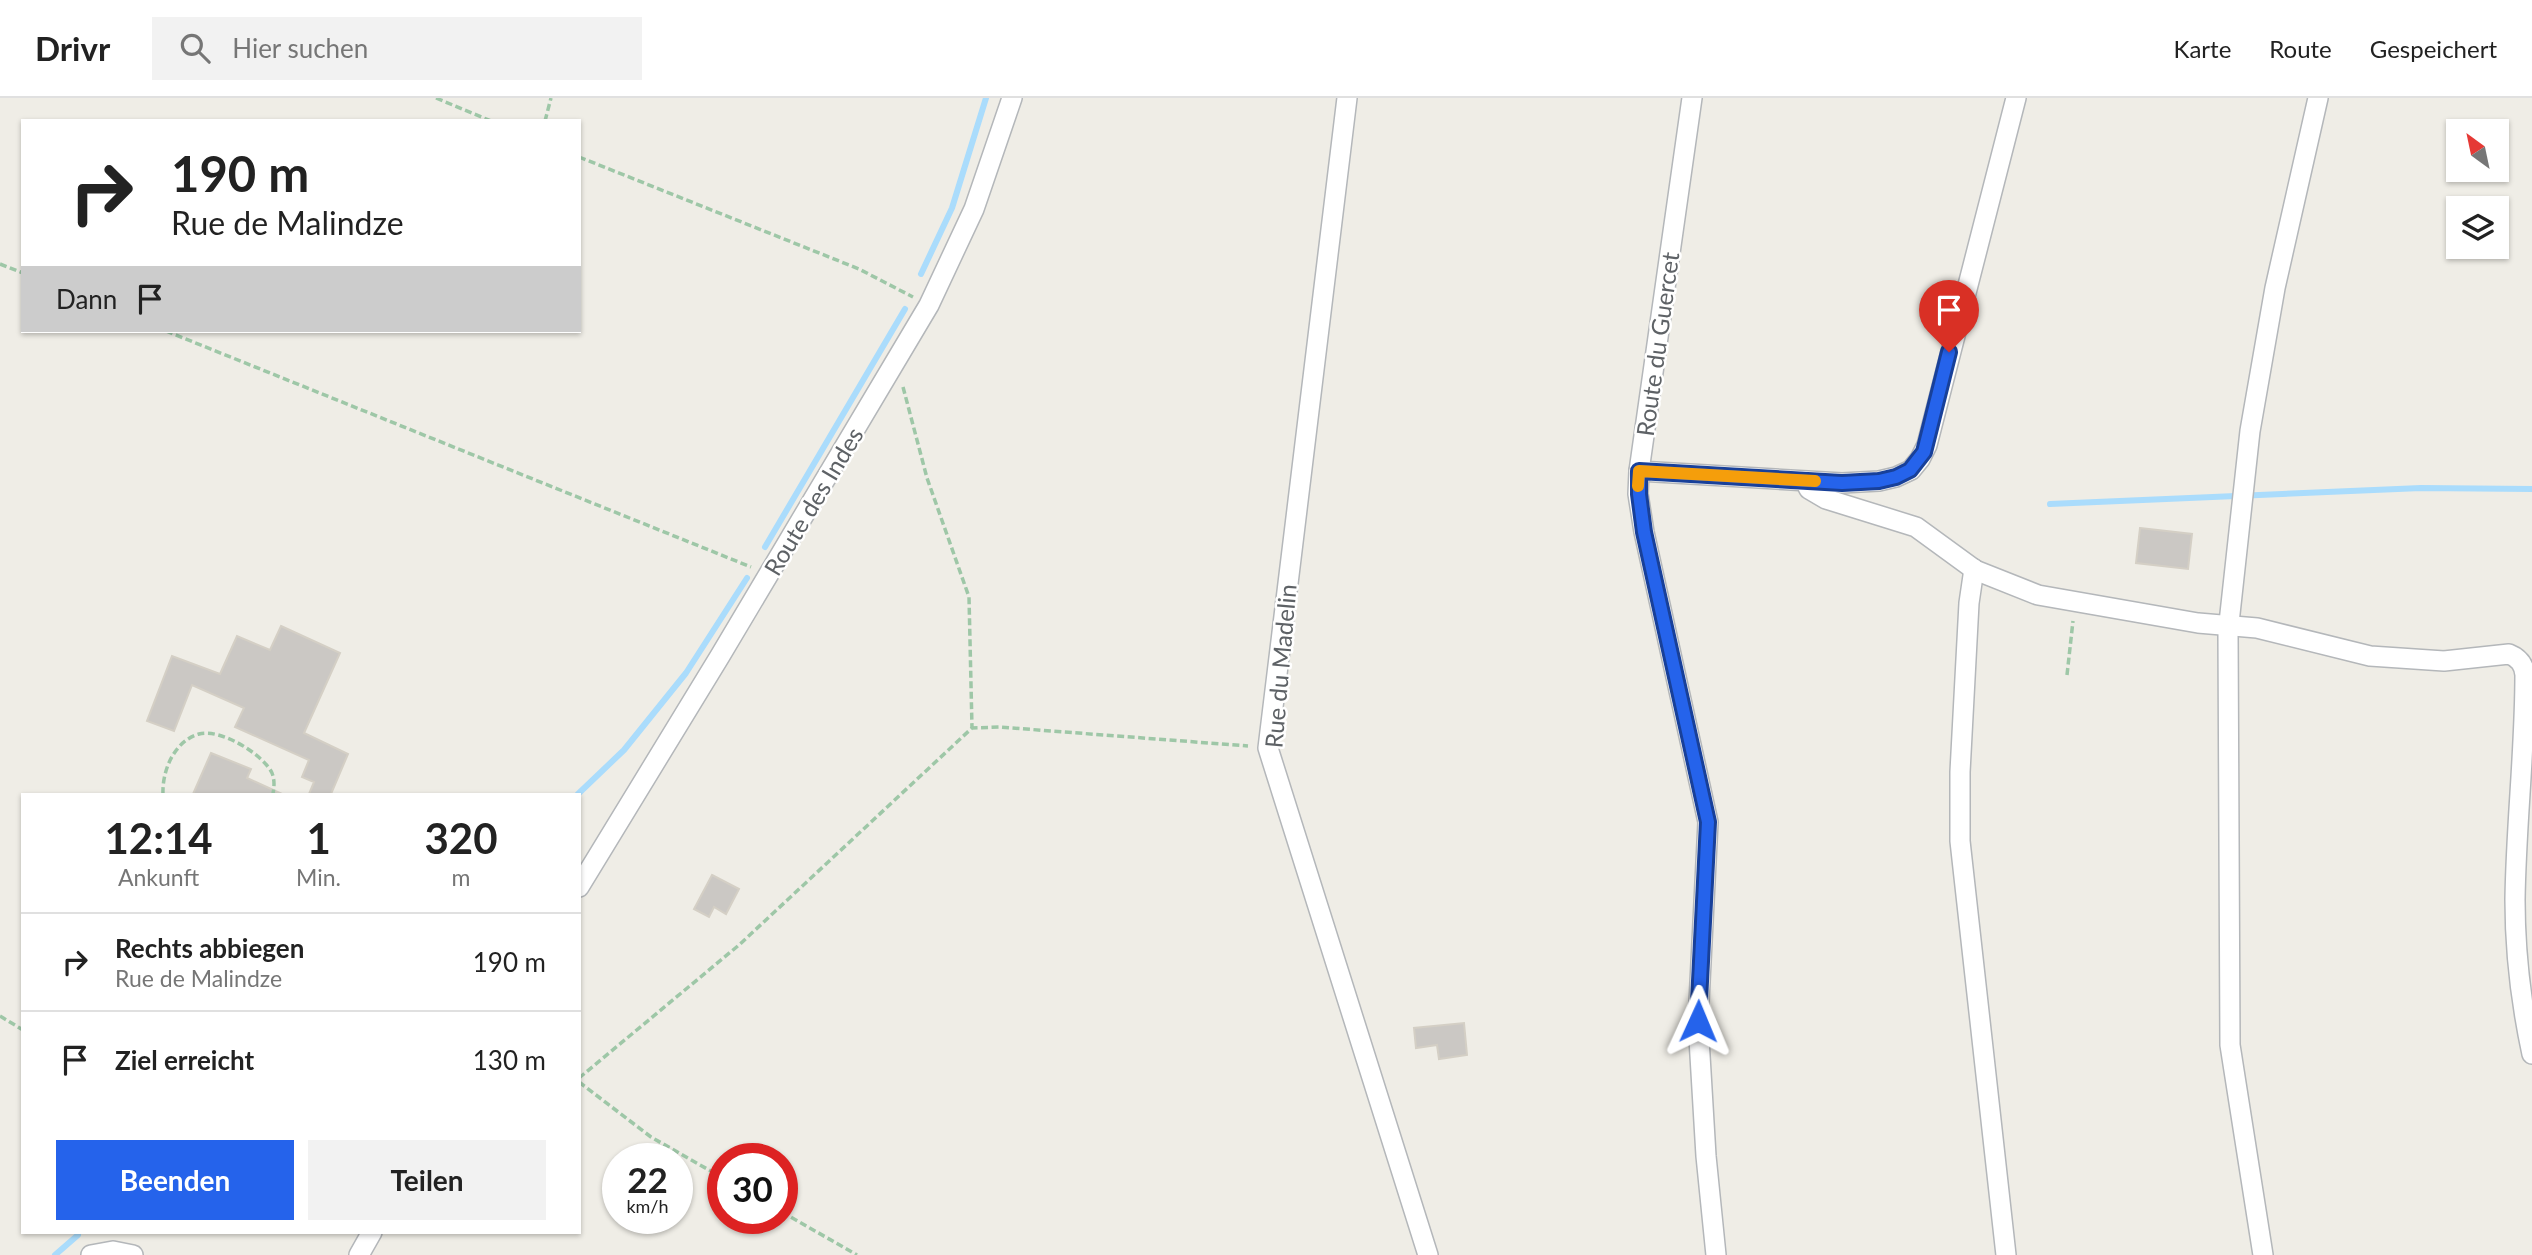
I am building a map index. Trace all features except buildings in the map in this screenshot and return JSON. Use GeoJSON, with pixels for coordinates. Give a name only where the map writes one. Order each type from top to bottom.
{"type":"FeatureCollection","features":[{"type":"Feature","properties":{"kind":"street","name":"Route des Indes"},"geometry":{"type":"LineString","coordinates":[[581,884],[929,305],[974,209],[1012,98]]}},
{"type":"Feature","properties":{"kind":"street","name":"Rue du Madelin"},"geometry":{"type":"LineString","coordinates":[[1348,98],[1268,748],[1428,1255]]}},
{"type":"Feature","properties":{"kind":"street","name":"Route du Guercet"},"geometry":{"type":"LineString","coordinates":[[1692,98],[1639,471],[1639,494],[1644,532],[1708,822],[1698,1021],[1706,1156],[1716,1255]]}},
{"type":"Feature","properties":{"kind":"street"},"geometry":{"type":"LineString","coordinates":[[1639,471],[1842,483],[1890,479],[1910,470],[1924,452],[2016,98]]}},
{"type":"Feature","properties":{"kind":"street"},"geometry":{"type":"LineString","coordinates":[[2263,1255],[2230,1045],[2228,626],[2250,431],[2275,288],[2318,98]]}},
{"type":"Feature","properties":{"kind":"street"},"geometry":{"type":"LineString","coordinates":[[1805,481],[1809,489],[1826,499],[1916,527],[1974,569],[2038,595],[2198,623],[2269,631],[2378,657],[2444,660],[2496,654],[2513,656],[2521,661],[2525,675],[2526,797],[2515,900],[2516,943],[2532,1054]]}},
{"type":"Feature","properties":{"kind":"street"},"geometry":{"type":"LineString","coordinates":[[1974,569],[1969,603],[1960,841],[2006,1255]]}},
{"type":"Feature","properties":{"kind":"street"},"geometry":{"type":"LineString","coordinates":[[359,1255],[371,1234]]}},
{"type":"Feature","properties":{"kind":"street"},"geometry":{"type":"LineString","coordinates":[[91,1255],[113,1251],[133,1255]]}},
{"type":"Feature","properties":{"kind":"path"},"geometry":{"type":"LineString","coordinates":[[436,98],[486,119]]}},
{"type":"Feature","properties":{"kind":"path"},"geometry":{"type":"LineString","coordinates":[[546,119],[551,98]]}},
{"type":"Feature","properties":{"kind":"path"},"geometry":{"type":"LineString","coordinates":[[581,157],[859,270],[929,305]]}},
{"type":"Feature","properties":{"kind":"path"},"geometry":{"type":"LineString","coordinates":[[0,264],[21,272]]}},
{"type":"Feature","properties":{"kind":"path"},"geometry":{"type":"LineString","coordinates":[[171,333],[769,574]]}},
{"type":"Feature","properties":{"kind":"path"},"geometry":{"type":"LineString","coordinates":[[890,372],[898,376],[905,393],[927,478],[969,597],[972,728]]}},
{"type":"Feature","properties":{"kind":"path"},"geometry":{"type":"LineString","coordinates":[[2067,675],[2075,602]]}},
{"type":"Feature","properties":{"kind":"path"},"geometry":{"type":"LineString","coordinates":[[581,1078],[739,945],[972,728],[999,727],[1268,748]]}},
{"type":"Feature","properties":{"kind":"path"},"geometry":{"type":"LineString","coordinates":[[163,793],[162,786],[170,760],[179,745],[200,734],[209,733],[224,737],[266,764],[275,783],[273,793]]}},
{"type":"Feature","properties":{"kind":"path"},"geometry":{"type":"LineString","coordinates":[[0,1016],[21,1029]]}},
{"type":"Feature","properties":{"kind":"path"},"geometry":{"type":"LineString","coordinates":[[581,1082],[651,1137],[707,1169]]}},
{"type":"Feature","properties":{"kind":"path"},"geometry":{"type":"LineString","coordinates":[[798,1221],[857,1255]]}},
{"type":"Feature","properties":{"kind":"waterway"},"geometry":{"type":"LineString","coordinates":[[921,274],[952,208],[986,98]]}},
{"type":"Feature","properties":{"kind":"waterway"},"geometry":{"type":"LineString","coordinates":[[765,547],[905,309]]}},
{"type":"Feature","properties":{"kind":"waterway"},"geometry":{"type":"LineString","coordinates":[[2050,504],[2421,488],[2532,489]]}},
{"type":"Feature","properties":{"kind":"waterway"},"geometry":{"type":"LineString","coordinates":[[579,793],[624,750],[686,673],[747,578]]}},
{"type":"Feature","properties":{"kind":"waterway"},"geometry":{"type":"LineString","coordinates":[[55,1255],[78,1235]]}},
{"type":"Feature","properties":{"kind":"slow traffic"},"geometry":{"type":"LineString","coordinates":[[1638,486],[1639,471],[1815,481]]}},
{"type":"Feature","properties":{"kind":"route"},"geometry":{"type":"LineString","coordinates":[[1698,1021],[1709,839],[1707,810],[1644,532],[1640,510],[1639,471],[1842,483],[1896,477],[1916,465],[1924,452],[1949,352]]}}]}
